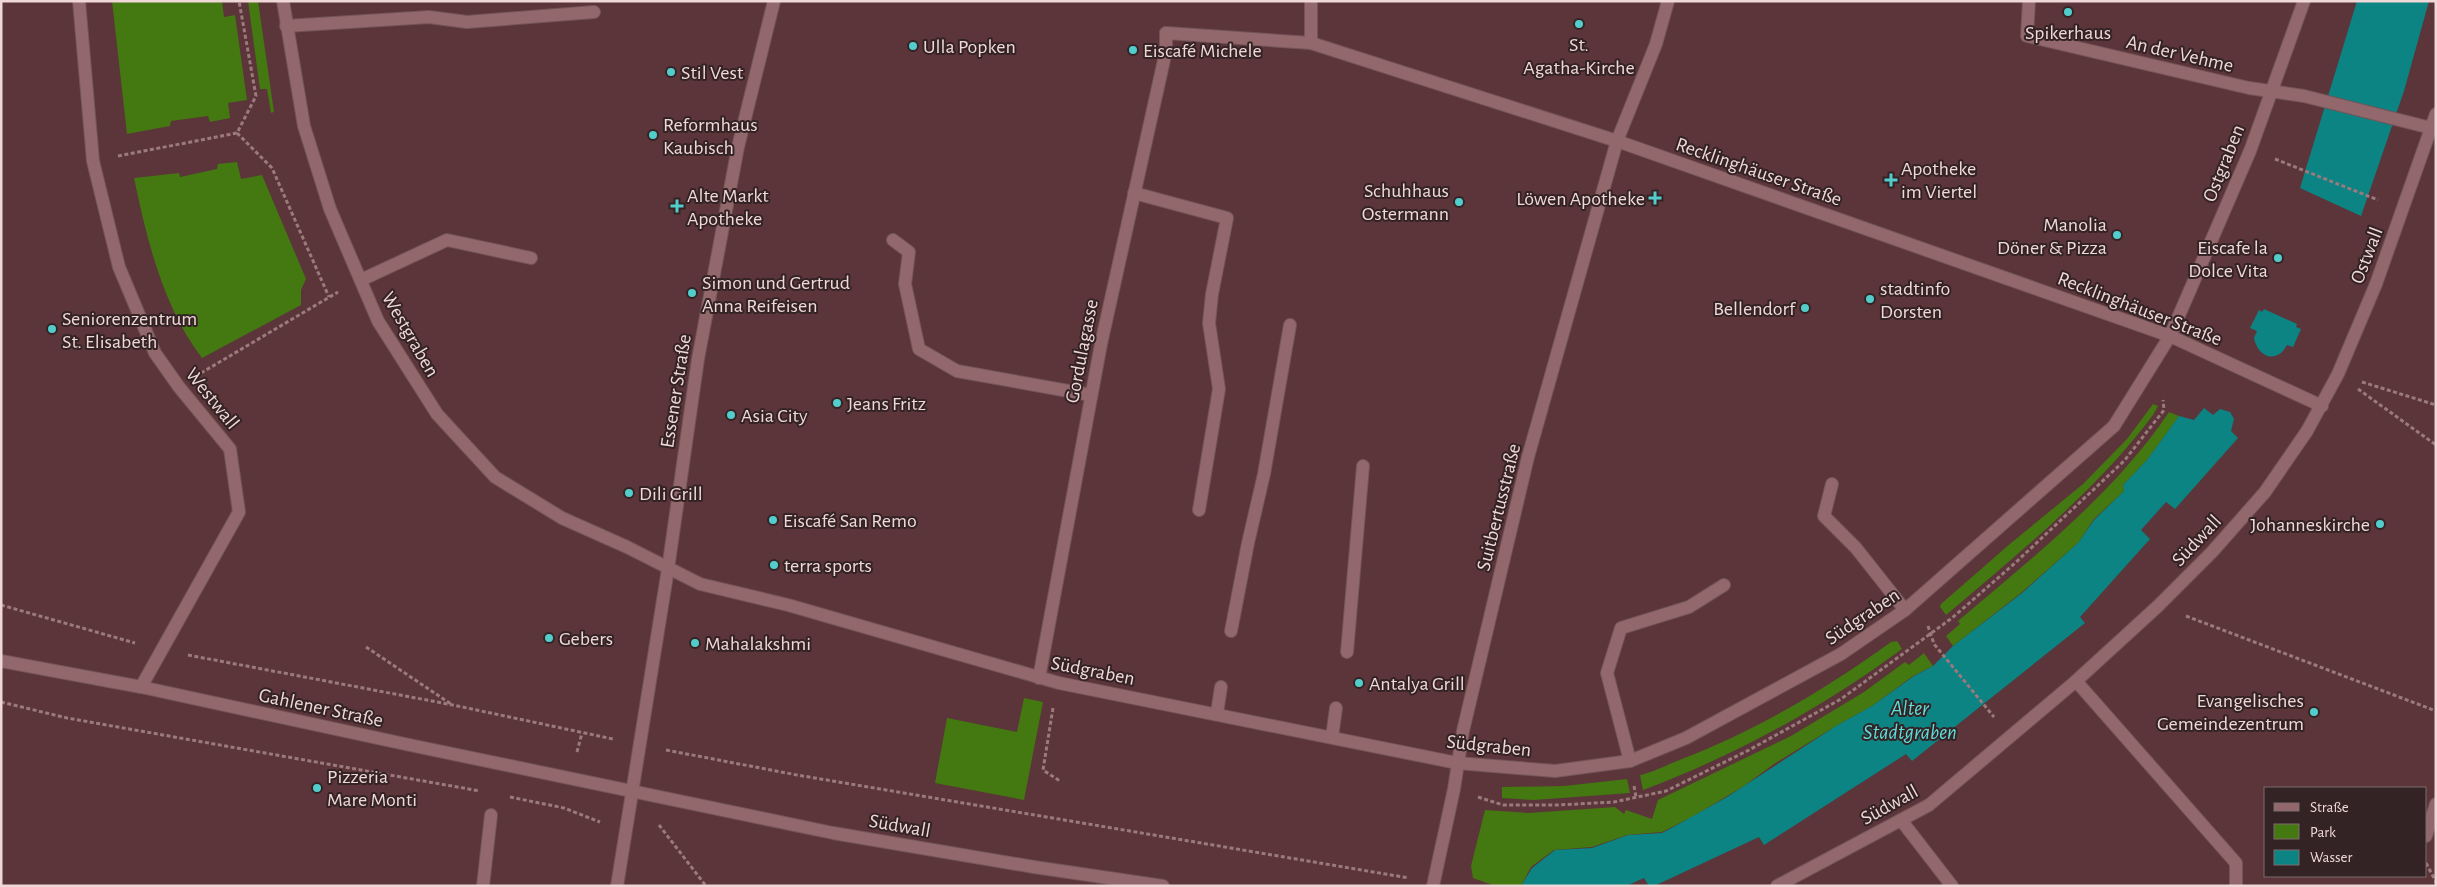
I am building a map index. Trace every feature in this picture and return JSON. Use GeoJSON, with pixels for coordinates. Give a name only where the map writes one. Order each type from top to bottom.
{"type":"FeatureCollection","features":[{"type":"Feature","properties":{"kind":"street","name":"Westwall"},"geometry":{"type":"LineString","coordinates":[[79,1],[93,161],[119,267],[156,353],[179,387],[230,449],[239,512],[141,687]]}},
{"type":"Feature","properties":{"kind":"street","name":"Westgraben"},"geometry":{"type":"LineString","coordinates":[[283,1],[304,126],[330,209],[378,321],[437,414],[495,477],[562,518],[627,547],[668,569]]}},
{"type":"Feature","properties":{"kind":"street","name":"Essener Straße"},"geometry":{"type":"LineString","coordinates":[[617,886],[668,569],[700,350],[738,147],[774,1]]}},
{"type":"Feature","properties":{"kind":"street"},"geometry":{"type":"LineString","coordinates":[[1311,1],[1311,43]]}},
{"type":"Feature","properties":{"kind":"street","name":"Suitbertusstraße"},"geometry":{"type":"LineString","coordinates":[[1433,884],[1457,763],[1528,457],[1617,141],[1656,44],[1668,1]]}},
{"type":"Feature","properties":{"kind":"street","name":"An der Vehme"},"geometry":{"type":"LineString","coordinates":[[2029,1],[2027,36],[2270,92]]}},
{"type":"Feature","properties":{"kind":"street","name":"Ostgraben"},"geometry":{"type":"LineString","coordinates":[[2170,336],[2250,151],[2304,1]]}},
{"type":"Feature","properties":{"kind":"street"},"geometry":{"type":"LineString","coordinates":[[286,26],[430,17],[467,22],[594,12]]}},
{"type":"Feature","properties":{"kind":"street","name":"Recklinghäuser Straße"},"geometry":{"type":"LineString","coordinates":[[1166,33],[1311,43],[1617,141],[2170,336],[2322,406]]}},
{"type":"Feature","properties":{"kind":"street","name":"Gordulagasse"},"geometry":{"type":"LineString","coordinates":[[1039,678],[1091,395],[1166,50],[1166,33]]}},
{"type":"Feature","properties":{"kind":"street"},"geometry":{"type":"LineString","coordinates":[[2270,92],[2304,96],[2431,128]]}},
{"type":"Feature","properties":{"kind":"street","name":"Ostwall"},"geometry":{"type":"LineString","coordinates":[[2322,406],[2338,374],[2376,284],[2436,114]]}},
{"type":"Feature","properties":{"kind":"street"},"geometry":{"type":"LineString","coordinates":[[1134,193],[1227,218],[1212,294],[1209,323],[1219,389],[1199,510]]}},
{"type":"Feature","properties":{"kind":"street"},"geometry":{"type":"LineString","coordinates":[[360,280],[447,240],[531,258]]}},
{"type":"Feature","properties":{"kind":"street"},"geometry":{"type":"LineString","coordinates":[[893,240],[909,252],[905,284],[919,349],[957,370],[1091,395]]}},
{"type":"Feature","properties":{"kind":"street"},"geometry":{"type":"LineString","coordinates":[[1231,631],[1264,474],[1290,325]]}},
{"type":"Feature","properties":{"kind":"street","name":"Südgraben"},"geometry":{"type":"LineString","coordinates":[[668,569],[700,584],[788,605],[1039,678],[1457,763],[1555,771],[1630,761],[1686,738],[1841,654],[1905,610],[2114,426],[2170,336]]}},
{"type":"Feature","properties":{"kind":"street","name":"Südwall"},"geometry":{"type":"LineString","coordinates":[[1777,886],[1929,805],[2076,681],[2158,606],[2212,552],[2265,492],[2322,406]]}},
{"type":"Feature","properties":{"kind":"street"},"geometry":{"type":"LineString","coordinates":[[1347,652],[1364,466]]}},
{"type":"Feature","properties":{"kind":"street"},"geometry":{"type":"LineString","coordinates":[[1832,484],[1824,516],[1856,548],[1905,610]]}},
{"type":"Feature","properties":{"kind":"street"},"geometry":{"type":"LineString","coordinates":[[1630,761],[1607,672],[1621,628],[1689,607],[1724,585]]}},
{"type":"Feature","properties":{"kind":"street","name":"Gahlener Straße"},"geometry":{"type":"LineString","coordinates":[[1,661],[141,687],[405,744],[632,790]]}},
{"type":"Feature","properties":{"kind":"street"},"geometry":{"type":"LineString","coordinates":[[2076,681],[2236,863],[2236,886]]}},
{"type":"Feature","properties":{"kind":"street"},"geometry":{"type":"LineString","coordinates":[[1217,714],[1221,687]]}},
{"type":"Feature","properties":{"kind":"street"},"geometry":{"type":"LineString","coordinates":[[1332,737],[1336,708]]}},
{"type":"Feature","properties":{"kind":"street","name":"Südwall"},"geometry":{"type":"LineString","coordinates":[[632,790],[833,832],[1163,886]]}},
{"type":"Feature","properties":{"kind":"street"},"geometry":{"type":"LineString","coordinates":[[2427,833],[2436,804]]}},
{"type":"Feature","properties":{"kind":"street"},"geometry":{"type":"LineString","coordinates":[[483,886],[491,815]]}},
{"type":"Feature","properties":{"kind":"street"},"geometry":{"type":"LineString","coordinates":[[1901,820],[1952,886]]}},
{"type":"Feature","properties":{"kind":"path"},"geometry":{"type":"LineString","coordinates":[[237,133],[256,96],[239,1]]}},
{"type":"Feature","properties":{"kind":"path"},"geometry":{"type":"LineString","coordinates":[[93,161],[237,133]]}},
{"type":"Feature","properties":{"kind":"path"},"geometry":{"type":"LineString","coordinates":[[179,387],[329,297],[272,168],[237,133]]}},
{"type":"Feature","properties":{"kind":"path"},"geometry":{"type":"LineString","coordinates":[[2286,162],[2377,200]]}},
{"type":"Feature","properties":{"kind":"path"},"geometry":{"type":"LineString","coordinates":[[2338,374],[2436,405]]}},
{"type":"Feature","properties":{"kind":"path"},"geometry":{"type":"LineString","coordinates":[[2338,374],[2436,446]]}},
{"type":"Feature","properties":{"kind":"path"},"geometry":{"type":"LineString","coordinates":[[1,605],[162,650],[453,705],[639,745],[797,775],[1433,884]]}},
{"type":"Feature","properties":{"kind":"path"},"geometry":{"type":"LineString","coordinates":[[2158,606],[2436,711]]}},
{"type":"Feature","properties":{"kind":"path"},"geometry":{"type":"LineString","coordinates":[[1931,632],[1934,644],[1983,704]]}},
{"type":"Feature","properties":{"kind":"path"},"geometry":{"type":"LineString","coordinates":[[366,647],[453,705]]}},
{"type":"Feature","properties":{"kind":"path"},"geometry":{"type":"LineString","coordinates":[[1,702],[67,718],[483,792]]}},
{"type":"Feature","properties":{"kind":"path"},"geometry":{"type":"LineString","coordinates":[[1054,707],[1044,770],[1060,780]]}},
{"type":"Feature","properties":{"kind":"path"},"geometry":{"type":"LineString","coordinates":[[632,790],[706,886]]}},
{"type":"Feature","properties":{"kind":"path"},"geometry":{"type":"LineString","coordinates":[[502,795],[564,808],[626,832]]}},
{"type":"Feature","properties":{"kind":"path"},"geometry":{"type":"LineString","coordinates":[[2427,865],[2436,882]]}},
{"type":"Feature","properties":{"kind":"green space"},"geometry":{"type":"Polygon","coordinates":[[[112,1],[222,1],[224,17],[235,15],[247,100],[228,103],[230,118],[210,122],[208,116],[171,121],[170,126],[127,134],[112,1]]]}},
{"type":"Feature","properties":{"kind":"green space"},"geometry":{"type":"Polygon","coordinates":[[[248,1],[258,1],[274,112],[271,113],[267,89],[260,89],[248,1]]]}},
{"type":"Feature","properties":{"kind":"green space"},"geometry":{"type":"Polygon","coordinates":[[[237,162],[241,179],[262,175],[306,279],[301,290],[301,305],[202,358],[188,338],[177,317],[158,272],[134,178],[179,173],[180,177],[217,169],[218,164],[237,162]]]}},
{"type":"Feature","properties":{"kind":"green space"},"geometry":{"type":"Polygon","coordinates":[[[2153,404],[2158,406],[2153,415],[2107,470],[2029,545],[1946,615],[1940,607],[1941,604],[2083,484],[2127,439],[2153,404]]]}},
{"type":"Feature","properties":{"kind":"green space"},"geometry":{"type":"Polygon","coordinates":[[[2169,412],[2179,416],[2147,460],[2123,485],[2124,491],[2094,519],[2078,543],[2021,593],[1953,646],[1946,636],[1960,624],[1958,621],[2043,548],[2098,497],[2147,442],[2169,412]]]}},
{"type":"Feature","properties":{"kind":"green space"},"geometry":{"type":"Polygon","coordinates":[[[1897,641],[1902,649],[1872,671],[1809,710],[1745,746],[1643,790],[1640,775],[1710,748],[1764,722],[1816,692],[1891,642],[1897,641]]]}},
{"type":"Feature","properties":{"kind":"green space"},"geometry":{"type":"Polygon","coordinates":[[[1924,653],[1933,666],[1913,676],[1872,706],[1774,764],[1744,786],[1692,817],[1662,832],[1627,835],[1592,847],[1554,850],[1531,867],[1521,886],[1495,886],[1473,878],[1471,866],[1485,810],[1528,813],[1615,807],[1624,814],[1626,810],[1652,819],[1658,800],[1791,736],[1864,692],[1905,662],[1909,665],[1924,653]]]}},
{"type":"Feature","properties":{"kind":"green space"},"geometry":{"type":"Polygon","coordinates":[[[1024,698],[1043,702],[1024,800],[935,783],[947,718],[1017,732],[1024,698]]]}},
{"type":"Feature","properties":{"kind":"green space"},"geometry":{"type":"Polygon","coordinates":[[[1627,779],[1630,793],[1534,800],[1502,798],[1502,787],[1564,786],[1627,779]]]}},
{"type":"Feature","properties":{"kind":"water"},"geometry":{"type":"Polygon","coordinates":[[[2357,1],[2429,1],[2404,91],[2361,216],[2300,188],[2357,1]]]}},
{"type":"Feature","properties":{"kind":"water"},"geometry":{"type":"Polygon","coordinates":[[[2264,309],[2297,324],[2296,327],[2301,329],[2293,347],[2287,345],[2278,355],[2268,356],[2259,350],[2254,338],[2257,331],[2250,328],[2259,310],[2262,312],[2264,309]]]}},
{"type":"Feature","properties":{"kind":"water","name":"Alter Stadtgraben"},"geometry":{"type":"Polygon","coordinates":[[[2204,408],[2213,415],[2220,409],[2230,412],[2234,419],[2231,431],[2238,438],[2175,509],[2166,502],[2141,530],[2150,539],[2080,617],[2085,623],[1912,761],[1906,754],[1764,845],[1759,837],[1654,886],[1649,886],[1644,878],[1626,886],[1521,886],[1532,868],[1555,850],[1592,848],[1628,835],[1662,833],[1677,825],[1727,797],[1836,726],[1872,706],[1914,676],[1933,666],[1953,646],[2022,593],[2078,543],[2094,520],[2124,491],[2123,485],[2147,460],[2179,416],[2194,420],[2204,408]]]}},
{"type":"Feature","properties":{"kind":"place","name":"Spikerhaus"},"geometry":{"type":"Point","coordinates":[2068,12]}},
{"type":"Feature","properties":{"kind":"place","name":"St. Agatha-Kirche"},"geometry":{"type":"Point","coordinates":[1579,24]}},
{"type":"Feature","properties":{"kind":"place","name":"Ulla Popken"},"geometry":{"type":"Point","coordinates":[913,46]}},
{"type":"Feature","properties":{"kind":"place","name":"Eiscafé Michele"},"geometry":{"type":"Point","coordinates":[1133,50]}},
{"type":"Feature","properties":{"kind":"place","name":"Stil Vest"},"geometry":{"type":"Point","coordinates":[671,72]}},
{"type":"Feature","properties":{"kind":"place","name":"Reformhaus Kaubisch"},"geometry":{"type":"Point","coordinates":[653,135]}},
{"type":"Feature","properties":{"kind":"place","name":"Apotheke im Viertel"},"geometry":{"type":"Point","coordinates":[1891,180]}},
{"type":"Feature","properties":{"kind":"place","name":"Löwen Apotheke"},"geometry":{"type":"Point","coordinates":[1655,198]}},
{"type":"Feature","properties":{"kind":"place","name":"Schuhhaus Ostermann"},"geometry":{"type":"Point","coordinates":[1459,202]}},
{"type":"Feature","properties":{"kind":"place","name":"Alte Markt Apotheke"},"geometry":{"type":"Point","coordinates":[677,206]}},
{"type":"Feature","properties":{"kind":"place","name":"Manolia Döner & Pizza"},"geometry":{"type":"Point","coordinates":[2117,235]}},
{"type":"Feature","properties":{"kind":"place","name":"Eiscafe la Dolce Vita"},"geometry":{"type":"Point","coordinates":[2278,258]}},
{"type":"Feature","properties":{"kind":"place","name":"Simon und Gertrud Anna Reifeisen"},"geometry":{"type":"Point","coordinates":[692,293]}},
{"type":"Feature","properties":{"kind":"place","name":"stadtinfo Dorsten"},"geometry":{"type":"Point","coordinates":[1870,299]}},
{"type":"Feature","properties":{"kind":"place","name":"Bellendorf"},"geometry":{"type":"Point","coordinates":[1805,308]}},
{"type":"Feature","properties":{"kind":"place","name":"Seniorenzentrum St. Elisabeth"},"geometry":{"type":"Point","coordinates":[52,329]}},
{"type":"Feature","properties":{"kind":"place","name":"Jeans Fritz"},"geometry":{"type":"Point","coordinates":[837,403]}},
{"type":"Feature","properties":{"kind":"place","name":"Asia City"},"geometry":{"type":"Point","coordinates":[731,415]}},
{"type":"Feature","properties":{"kind":"place","name":"Dili Grill"},"geometry":{"type":"Point","coordinates":[629,493]}},
{"type":"Feature","properties":{"kind":"place","name":"Eiscafé San Remo"},"geometry":{"type":"Point","coordinates":[773,520]}},
{"type":"Feature","properties":{"kind":"place","name":"Johanneskirche"},"geometry":{"type":"Point","coordinates":[2380,524]}},
{"type":"Feature","properties":{"kind":"place","name":"terra sports"},"geometry":{"type":"Point","coordinates":[774,565]}},
{"type":"Feature","properties":{"kind":"place","name":"Gebers"},"geometry":{"type":"Point","coordinates":[549,638]}},
{"type":"Feature","properties":{"kind":"place","name":"Mahalakshmi"},"geometry":{"type":"Point","coordinates":[695,643]}},
{"type":"Feature","properties":{"kind":"place","name":"Antalya Grill"},"geometry":{"type":"Point","coordinates":[1359,683]}},
{"type":"Feature","properties":{"kind":"place","name":"Evangelisches Gemeindezentrum"},"geometry":{"type":"Point","coordinates":[2314,712]}},
{"type":"Feature","properties":{"kind":"place","name":"Pizzeria Mare Monti"},"geometry":{"type":"Point","coordinates":[317,788]}}]}
